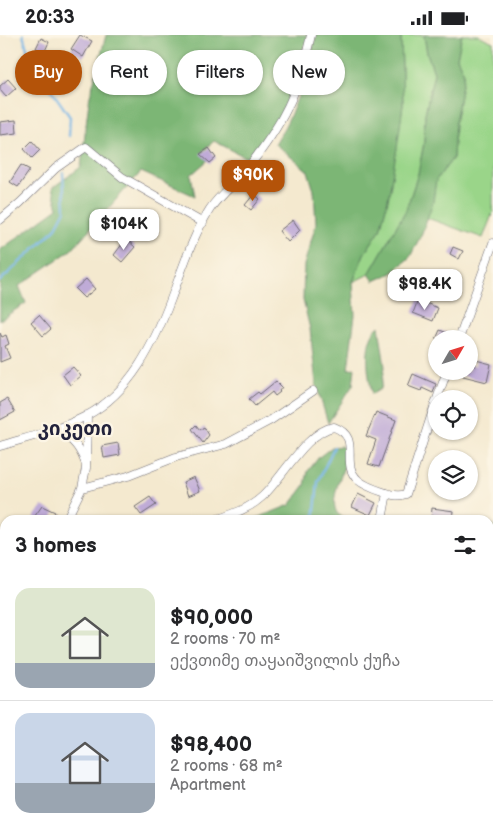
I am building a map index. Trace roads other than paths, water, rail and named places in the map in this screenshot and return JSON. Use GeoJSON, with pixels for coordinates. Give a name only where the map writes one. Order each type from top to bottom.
{"type":"FeatureCollection","features":[{"type":"Feature","properties":{"kind":"street"},"geometry":{"type":"LineString","coordinates":[[0,445],[52,430],[87,415],[134,375],[157,336],[195,234],[211,208],[272,138],[284,117],[302,75],[311,35]]}},
{"type":"Feature","properties":{"kind":"street"},"geometry":{"type":"LineString","coordinates":[[0,220],[56,168],[86,147],[122,177],[203,223]]}},
{"type":"Feature","properties":{"kind":"street"},"geometry":{"type":"LineString","coordinates":[[462,330],[493,243]]}},
{"type":"Feature","properties":{"kind":"street"},"geometry":{"type":"LineString","coordinates":[[82,488],[128,476],[176,457],[226,444],[271,420],[314,391]]}},
{"type":"Feature","properties":{"kind":"street"},"geometry":{"type":"LineString","coordinates":[[68,515],[82,488],[86,468],[87,415]]}},
{"type":"Feature","properties":{"kind":"street"},"geometry":{"type":"LineString","coordinates":[[230,515],[245,510],[263,495],[316,435],[334,427],[342,430],[349,439],[350,468],[358,480],[369,487],[387,493],[401,496],[406,494],[428,427]]}},
{"type":"Feature","properties":{"kind":"street"},"geometry":{"type":"LineString","coordinates":[[52,430],[64,433],[76,443],[86,468]]}},
{"type":"Feature","properties":{"kind":"street"},"geometry":{"type":"LineString","coordinates":[[383,515],[387,493]]}},
{"type":"Feature","properties":{"kind":"waterway"},"geometry":{"type":"LineString","coordinates":[[23,35],[30,59],[70,117],[69,136]]}},
{"type":"Feature","properties":{"kind":"waterway"},"geometry":{"type":"LineString","coordinates":[[0,281],[55,229],[65,210],[63,173]]}},
{"type":"Feature","properties":{"kind":"waterway"},"geometry":{"type":"LineString","coordinates":[[315,515],[318,482],[334,447]]}},
{"type":"Feature","properties":{"kind":"district","name":"კიკეთი"},"geometry":{"type":"Point","coordinates":[75,428]}}]}
